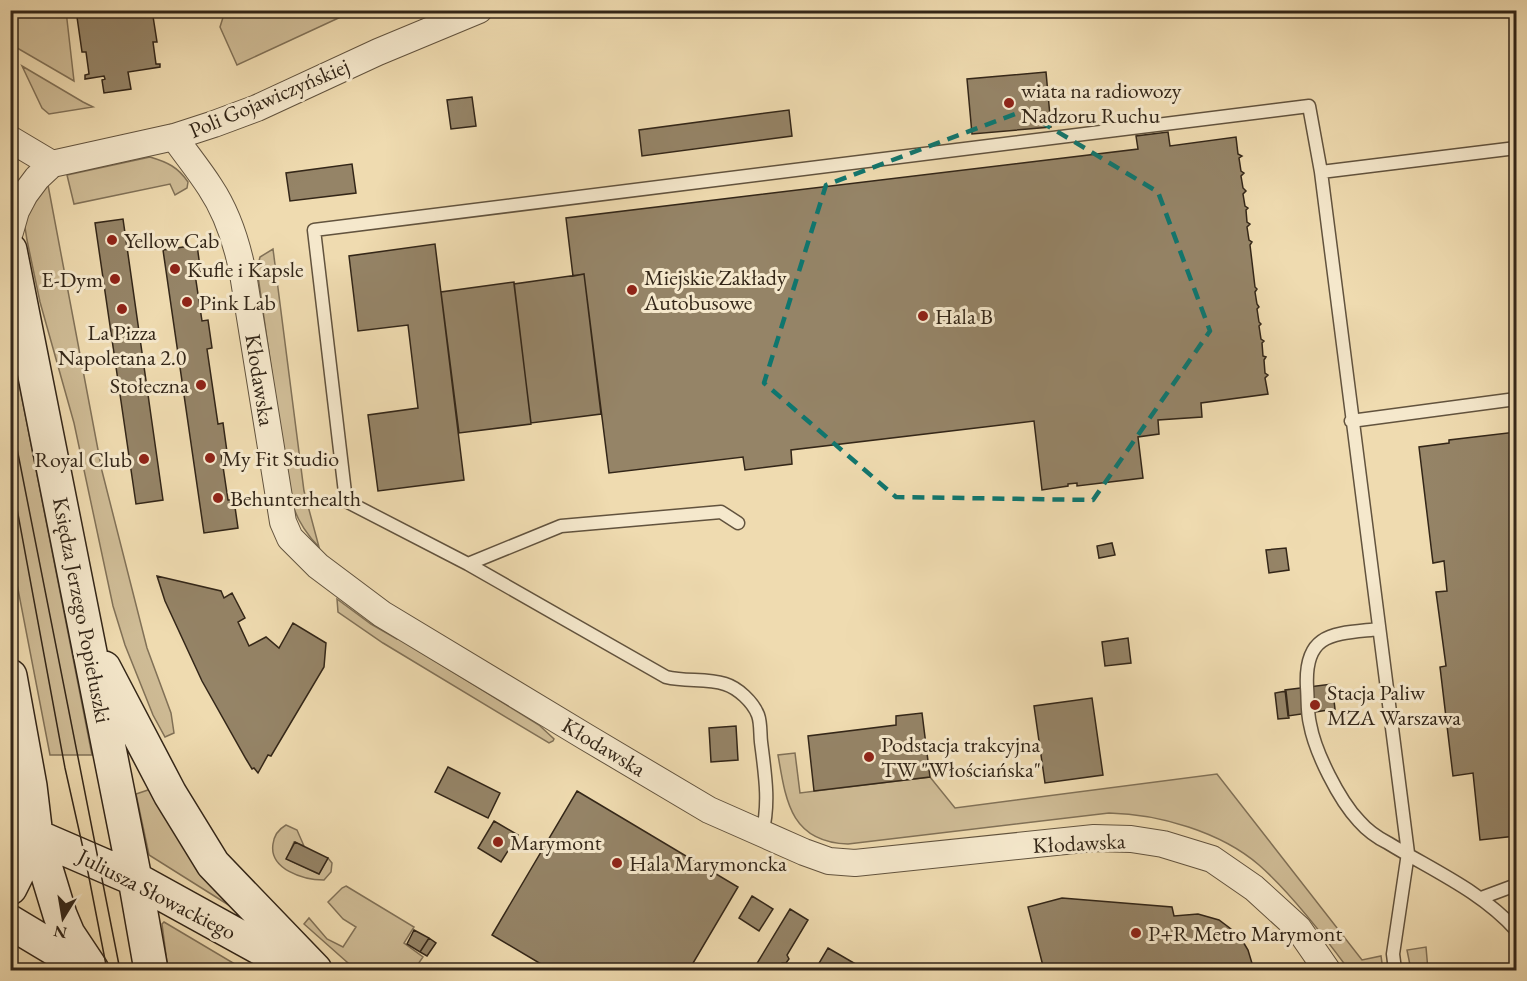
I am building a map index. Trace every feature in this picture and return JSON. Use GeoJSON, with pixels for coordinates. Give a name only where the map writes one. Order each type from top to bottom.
{"type":"FeatureCollection","features":[{"type":"Feature","properties":{"kind":"main road","name":"Księdza Jerzego Popiełuszki"},"geometry":{"type":"LineString","coordinates":[[10,250],[151,970]]}},
{"type":"Feature","properties":{"kind":"main road"},"geometry":{"type":"LineString","coordinates":[[87,635],[170,794],[213,864],[315,970]]}},
{"type":"Feature","properties":{"kind":"main road"},"geometry":{"type":"LineString","coordinates":[[10,676],[30,786],[10,888]]}},
{"type":"Feature","properties":{"kind":"main road"},"geometry":{"type":"LineString","coordinates":[[23,830],[68,934],[92,970]]}},
{"type":"Feature","properties":{"kind":"main road","name":"Juliusza Słowackiego"},"geometry":{"type":"LineString","coordinates":[[23,830],[135,879],[300,970]]}},
{"type":"Feature","properties":{"kind":"main road"},"geometry":{"type":"LineString","coordinates":[[10,922],[92,970]]}},
{"type":"Feature","properties":{"kind":"street","name":"Poli Gojawiczyńskiej"},"geometry":{"type":"LineString","coordinates":[[52,164],[174,137],[214,124],[256,108],[378,52],[479,10]]}},
{"type":"Feature","properties":{"kind":"street","name":"Kłodawska"},"geometry":{"type":"LineString","coordinates":[[174,137],[211,188],[235,239],[243,274],[283,522],[290,538],[318,566],[382,614],[710,810],[829,861],[855,863],[1094,838],[1131,839],[1163,844],[1212,859],[1254,888],[1298,927],[1327,970]]}},
{"type":"Feature","properties":{"kind":"street"},"geometry":{"type":"LineString","coordinates":[[10,140],[52,164],[26,194],[16,210],[10,232]]}},
{"type":"Feature","properties":{"kind":"lane"},"geometry":{"type":"LineString","coordinates":[[762,834],[768,799],[758,714],[745,695],[727,684],[697,680],[683,681],[666,677],[468,564],[346,501],[314,230],[1309,106],[1321,172],[1408,854],[1393,954],[1395,970]]}},
{"type":"Feature","properties":{"kind":"lane"},"geometry":{"type":"LineString","coordinates":[[1321,172],[1516,148]]}},
{"type":"Feature","properties":{"kind":"lane"},"geometry":{"type":"LineString","coordinates":[[1352,421],[1516,399]]}},
{"type":"Feature","properties":{"kind":"lane"},"geometry":{"type":"LineString","coordinates":[[468,564],[561,526],[721,512],[738,523]]}},
{"type":"Feature","properties":{"kind":"lane"},"geometry":{"type":"LineString","coordinates":[[1379,629],[1332,635],[1320,641],[1310,657],[1306,672],[1310,724],[1319,755],[1347,806],[1360,823],[1387,843],[1481,898],[1516,930]]}},
{"type":"Feature","properties":{"kind":"lane"},"geometry":{"type":"LineString","coordinates":[[1481,898],[1516,885]]}},
{"type":"Feature","properties":{"kind":"highlighted area"},"geometry":{"type":"Polygon","coordinates":[[[1023,111],[1158,192],[1210,331],[1093,500],[896,497],[764,383],[826,185],[1023,111]]]}},
{"type":"Feature","properties":{"kind":"shaded area"},"geometry":{"type":"Polygon","coordinates":[[[344,10],[345,15],[237,65],[220,27],[225,11],[344,10]]]}},
{"type":"Feature","properties":{"kind":"shaded area"},"geometry":{"type":"Polygon","coordinates":[[[10,11],[66,11],[74,81],[12,45],[10,11]]]}},
{"type":"Feature","properties":{"kind":"shaded area"},"geometry":{"type":"Polygon","coordinates":[[[22,66],[93,107],[49,114],[42,108],[22,66]]]}},
{"type":"Feature","properties":{"kind":"shaded area"},"geometry":{"type":"Polygon","coordinates":[[[150,157],[176,169],[188,182],[187,188],[175,195],[170,184],[74,204],[67,175],[150,157]]]}},
{"type":"Feature","properties":{"kind":"shaded area"},"geometry":{"type":"Polygon","coordinates":[[[48,185],[102,471],[147,648],[171,713],[174,733],[165,737],[153,715],[125,645],[113,606],[74,423],[40,302],[24,221],[37,197],[48,185]]]}},
{"type":"Feature","properties":{"kind":"shaded area"},"geometry":{"type":"Polygon","coordinates":[[[273,249],[304,491],[319,547],[300,522],[289,493],[257,269],[260,257],[273,249]]]}},
{"type":"Feature","properties":{"kind":"shaded area"},"geometry":{"type":"Polygon","coordinates":[[[10,342],[92,755],[50,755],[11,553],[10,342]]]}},
{"type":"Feature","properties":{"kind":"shaded area"},"geometry":{"type":"Polygon","coordinates":[[[337,599],[371,624],[398,638],[539,725],[554,739],[553,741],[549,743],[383,643],[338,612],[337,599]]]}},
{"type":"Feature","properties":{"kind":"shaded area"},"geometry":{"type":"Polygon","coordinates":[[[795,753],[800,793],[930,777],[955,808],[1217,774],[1362,960],[1381,956],[1383,970],[1349,970],[1295,902],[1259,865],[1227,843],[1168,821],[1109,813],[848,844],[829,842],[814,836],[803,827],[789,803],[778,755],[795,753]]]}},
{"type":"Feature","properties":{"kind":"shaded area"},"geometry":{"type":"Polygon","coordinates":[[[154,788],[235,909],[149,855],[136,794],[154,788]]]}},
{"type":"Feature","properties":{"kind":"shaded area"},"geometry":{"type":"Polygon","coordinates":[[[286,825],[297,830],[304,846],[294,842],[287,859],[319,874],[328,858],[332,863],[331,872],[324,880],[298,875],[276,860],[273,844],[277,833],[286,825]]]}},
{"type":"Feature","properties":{"kind":"shaded area"},"geometry":{"type":"Polygon","coordinates":[[[346,886],[414,927],[404,943],[423,957],[414,970],[356,970],[304,924],[309,918],[327,939],[343,947],[356,927],[343,919],[328,902],[346,886]]]}},
{"type":"Feature","properties":{"kind":"shaded area"},"geometry":{"type":"Polygon","coordinates":[[[164,922],[245,970],[168,970],[162,924],[164,922]]]}},
{"type":"Feature","properties":{"kind":"shaded area"},"geometry":{"type":"Polygon","coordinates":[[[1426,947],[1428,970],[1411,970],[1407,950],[1426,947]]]}},
{"type":"Feature","properties":{"kind":"building"},"geometry":{"type":"Polygon","coordinates":[[[80,10],[152,10],[157,42],[153,42],[156,64],[160,64],[160,67],[128,72],[131,89],[104,93],[102,80],[105,79],[104,76],[85,79],[85,75],[89,74],[86,52],[82,52],[77,17],[81,16],[80,10]]]}},
{"type":"Feature","properties":{"kind":"building","name":"wiata na radiowozy Nadzoru Ruchu"},"geometry":{"type":"Polygon","coordinates":[[[1046,72],[1051,127],[972,134],[967,79],[1046,72]]]}},
{"type":"Feature","properties":{"kind":"building"},"geometry":{"type":"Polygon","coordinates":[[[472,97],[476,126],[451,129],[447,100],[472,97]]]}},
{"type":"Feature","properties":{"kind":"building"},"geometry":{"type":"Polygon","coordinates":[[[789,110],[792,136],[642,156],[639,130],[789,110]]]}},
{"type":"Feature","properties":{"kind":"building","name":"Hala B"},"geometry":{"type":"Polygon","coordinates":[[[1168,132],[1170,146],[1236,137],[1238,154],[1242,156],[1239,158],[1241,171],[1244,173],[1241,176],[1243,188],[1246,191],[1243,194],[1245,206],[1248,208],[1246,210],[1247,222],[1250,224],[1247,227],[1249,240],[1252,242],[1250,245],[1257,289],[1255,292],[1259,307],[1257,309],[1261,324],[1259,326],[1261,339],[1264,341],[1262,343],[1263,356],[1266,357],[1264,360],[1265,373],[1268,375],[1265,378],[1268,394],[1201,403],[1202,417],[1158,420],[1159,434],[1138,437],[1143,478],[1077,486],[1077,483],[1068,484],[1068,486],[1042,490],[1034,421],[791,450],[792,464],[745,470],[743,457],[609,473],[584,274],[573,276],[566,218],[1138,149],[1136,136],[1168,132]]]}},
{"type":"Feature","properties":{"kind":"building"},"geometry":{"type":"Polygon","coordinates":[[[352,164],[356,193],[290,201],[286,173],[352,164]]]}},
{"type":"Feature","properties":{"kind":"building"},"geometry":{"type":"Polygon","coordinates":[[[123,219],[163,500],[136,504],[95,223],[123,219]]]}},
{"type":"Feature","properties":{"kind":"building"},"geometry":{"type":"Polygon","coordinates":[[[435,244],[464,480],[378,491],[368,415],[418,408],[408,325],[358,331],[349,256],[435,244]]]}},
{"type":"Feature","properties":{"kind":"building"},"geometry":{"type":"Polygon","coordinates":[[[197,245],[201,274],[195,274],[202,321],[208,320],[212,348],[207,349],[218,424],[223,423],[227,452],[221,453],[228,500],[234,500],[238,528],[204,533],[163,250],[197,245]]]}},
{"type":"Feature","properties":{"kind":"building"},"geometry":{"type":"Polygon","coordinates":[[[584,274],[601,414],[531,423],[514,284],[584,274]]]}},
{"type":"Feature","properties":{"kind":"building"},"geometry":{"type":"Polygon","coordinates":[[[514,282],[531,424],[459,433],[441,292],[514,282]]]}},
{"type":"Feature","properties":{"kind":"building"},"geometry":{"type":"Polygon","coordinates":[[[1516,432],[1516,836],[1480,840],[1473,773],[1453,776],[1440,667],[1446,666],[1436,592],[1447,591],[1444,561],[1433,563],[1419,447],[1449,443],[1449,440],[1516,432]]]}},
{"type":"Feature","properties":{"kind":"building"},"geometry":{"type":"Polygon","coordinates":[[[1112,543],[1115,555],[1099,558],[1097,546],[1112,543]]]}},
{"type":"Feature","properties":{"kind":"building"},"geometry":{"type":"Polygon","coordinates":[[[1286,548],[1289,570],[1269,573],[1266,550],[1286,548]]]}},
{"type":"Feature","properties":{"kind":"building"},"geometry":{"type":"Polygon","coordinates":[[[157,576],[221,591],[224,598],[232,593],[245,618],[238,622],[249,646],[266,637],[279,648],[293,623],[326,643],[324,667],[271,756],[268,755],[258,773],[254,768],[252,769],[202,681],[165,601],[157,576]]]}},
{"type":"Feature","properties":{"kind":"building"},"geometry":{"type":"Polygon","coordinates":[[[1128,638],[1131,663],[1105,666],[1102,642],[1128,638]]]}},
{"type":"Feature","properties":{"kind":"building"},"geometry":{"type":"Polygon","coordinates":[[[1332,684],[1335,709],[1288,716],[1285,690],[1332,684]]]}},
{"type":"Feature","properties":{"kind":"building"},"geometry":{"type":"Polygon","coordinates":[[[1286,691],[1289,718],[1278,719],[1275,693],[1286,691]]]}},
{"type":"Feature","properties":{"kind":"building"},"geometry":{"type":"Polygon","coordinates":[[[1092,698],[1103,775],[1045,783],[1034,706],[1092,698]]]}},
{"type":"Feature","properties":{"kind":"building","name":"Podstacja trakcyjna TW \"Włościańska\""},"geometry":{"type":"Polygon","coordinates":[[[922,713],[930,777],[814,791],[808,736],[896,725],[896,716],[922,713]]]}},
{"type":"Feature","properties":{"kind":"building"},"geometry":{"type":"Polygon","coordinates":[[[736,726],[738,760],[711,762],[709,728],[736,726]]]}},
{"type":"Feature","properties":{"kind":"building"},"geometry":{"type":"Polygon","coordinates":[[[448,767],[500,793],[488,818],[435,792],[448,767]]]}},
{"type":"Feature","properties":{"kind":"building","name":"Hala Marymoncka"},"geometry":{"type":"Polygon","coordinates":[[[577,791],[738,887],[689,970],[551,970],[492,935],[577,791]]]}},
{"type":"Feature","properties":{"kind":"building","name":"Marymont"},"geometry":{"type":"Polygon","coordinates":[[[494,821],[518,835],[501,862],[478,848],[494,821]]]}},
{"type":"Feature","properties":{"kind":"building"},"geometry":{"type":"Polygon","coordinates":[[[295,842],[328,858],[319,874],[286,859],[295,842]]]}},
{"type":"Feature","properties":{"kind":"building"},"geometry":{"type":"Polygon","coordinates":[[[752,896],[773,909],[759,931],[739,918],[752,896]]]}},
{"type":"Feature","properties":{"kind":"building","name":"P+R Metro Marymont"},"geometry":{"type":"Polygon","coordinates":[[[1062,898],[1172,907],[1174,916],[1198,914],[1219,920],[1239,935],[1248,950],[1254,970],[1044,970],[1028,907],[1062,898]]]}},
{"type":"Feature","properties":{"kind":"building"},"geometry":{"type":"Polygon","coordinates":[[[790,909],[808,920],[787,955],[789,959],[786,963],[782,963],[778,970],[753,970],[790,909]]]}},
{"type":"Feature","properties":{"kind":"building"},"geometry":{"type":"Polygon","coordinates":[[[414,930],[429,938],[420,952],[407,944],[414,930]]]}},
{"type":"Feature","properties":{"kind":"building"},"geometry":{"type":"Polygon","coordinates":[[[429,938],[436,943],[427,956],[420,952],[429,938]]]}},
{"type":"Feature","properties":{"kind":"building"},"geometry":{"type":"Polygon","coordinates":[[[828,948],[866,970],[815,970],[828,948]]]}},
{"type":"Feature","properties":{"kind":"tram line"},"geometry":{"type":"LineString","coordinates":[[10,413],[120,970]]}},
{"type":"Feature","properties":{"kind":"tram line"},"geometry":{"type":"LineString","coordinates":[[10,471],[65,768],[107,970]]}},
{"type":"Feature","properties":{"kind":"place","name":"wiata na radiowozy Nadzoru Ruchu"},"geometry":{"type":"Point","coordinates":[1009,103]}},
{"type":"Feature","properties":{"kind":"place","name":"Yellow Cab"},"geometry":{"type":"Point","coordinates":[112,240]}},
{"type":"Feature","properties":{"kind":"place","name":"Kufle i Kapsle"},"geometry":{"type":"Point","coordinates":[175,269]}},
{"type":"Feature","properties":{"kind":"place","name":"E-Dym"},"geometry":{"type":"Point","coordinates":[115,279]}},
{"type":"Feature","properties":{"kind":"place","name":"Miejskie Zakłady Autobusowe"},"geometry":{"type":"Point","coordinates":[632,290]}},
{"type":"Feature","properties":{"kind":"place","name":"Pink Lab"},"geometry":{"type":"Point","coordinates":[187,302]}},
{"type":"Feature","properties":{"kind":"place","name":"La Pizza Napoletana 2.0"},"geometry":{"type":"Point","coordinates":[122,309]}},
{"type":"Feature","properties":{"kind":"place","name":"Hala B"},"geometry":{"type":"Point","coordinates":[923,316]}},
{"type":"Feature","properties":{"kind":"place","name":"Stołeczna"},"geometry":{"type":"Point","coordinates":[201,385]}},
{"type":"Feature","properties":{"kind":"place","name":"My Fit Studio"},"geometry":{"type":"Point","coordinates":[210,458]}},
{"type":"Feature","properties":{"kind":"place","name":"Royal Club"},"geometry":{"type":"Point","coordinates":[144,459]}},
{"type":"Feature","properties":{"kind":"place","name":"Behunterhealth"},"geometry":{"type":"Point","coordinates":[218,498]}},
{"type":"Feature","properties":{"kind":"place","name":"Stacja Paliw MZA Warszawa"},"geometry":{"type":"Point","coordinates":[1315,705]}},
{"type":"Feature","properties":{"kind":"place","name":"Podstacja trakcyjna TW \"Włościańska\""},"geometry":{"type":"Point","coordinates":[869,757]}},
{"type":"Feature","properties":{"kind":"place","name":"Marymont"},"geometry":{"type":"Point","coordinates":[498,842]}},
{"type":"Feature","properties":{"kind":"place","name":"Hala Marymoncka"},"geometry":{"type":"Point","coordinates":[617,863]}},
{"type":"Feature","properties":{"kind":"place","name":"P+R Metro Marymont"},"geometry":{"type":"Point","coordinates":[1136,933]}}]}
